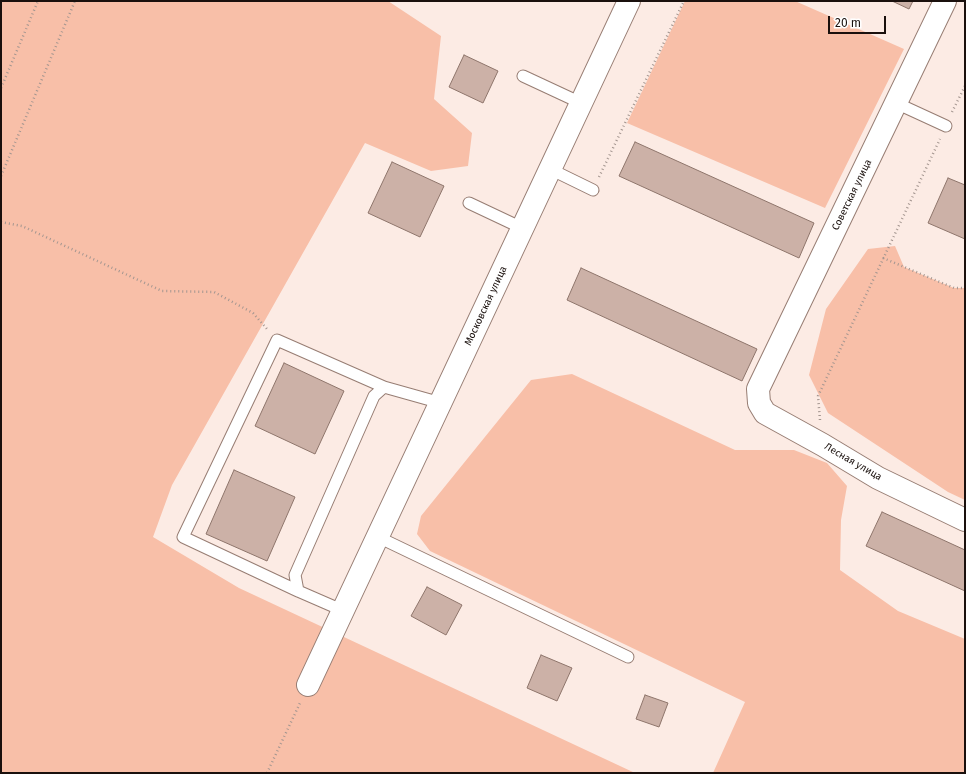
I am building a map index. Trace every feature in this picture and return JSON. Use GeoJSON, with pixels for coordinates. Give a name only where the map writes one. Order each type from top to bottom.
{"type":"FeatureCollection","features":[{"type":"Feature","properties":{"kind":"street","name":"Московская улица"},"geometry":{"type":"LineString","coordinates":[[308,685],[629,1]]}},
{"type":"Feature","properties":{"kind":"street","name":"Советская улица"},"geometry":{"type":"LineString","coordinates":[[758,389],[946,1]]}},
{"type":"Feature","properties":{"kind":"street","name":"Лесная улица"},"geometry":{"type":"LineString","coordinates":[[758,389],[759,403],[765,413],[878,478],[965,520]]}},
{"type":"Feature","properties":{"kind":"lane"},"geometry":{"type":"LineString","coordinates":[[523,76],[581,103]]}},
{"type":"Feature","properties":{"kind":"lane"},"geometry":{"type":"LineString","coordinates":[[896,103],[946,126]]}},
{"type":"Feature","properties":{"kind":"lane"},"geometry":{"type":"LineString","coordinates":[[550,169],[593,190]]}},
{"type":"Feature","properties":{"kind":"lane"},"geometry":{"type":"LineString","coordinates":[[469,203],[522,228]]}},
{"type":"Feature","properties":{"kind":"lane"},"geometry":{"type":"LineString","coordinates":[[344,611],[183,537],[277,340],[384,386],[441,403]]}},
{"type":"Feature","properties":{"kind":"lane"},"geometry":{"type":"LineString","coordinates":[[298,591],[295,575],[374,396],[384,386]]}},
{"type":"Feature","properties":{"kind":"lane"},"geometry":{"type":"LineString","coordinates":[[378,537],[628,657]]}},
{"type":"Feature","properties":{"kind":"path"},"geometry":{"type":"LineString","coordinates":[[1,88],[38,1]]}},
{"type":"Feature","properties":{"kind":"path"},"geometry":{"type":"LineString","coordinates":[[1,176],[75,1]]}},
{"type":"Feature","properties":{"kind":"path"},"geometry":{"type":"LineString","coordinates":[[593,190],[684,1]]}},
{"type":"Feature","properties":{"kind":"path"},"geometry":{"type":"LineString","coordinates":[[823,445],[818,396],[965,86]]}},
{"type":"Feature","properties":{"kind":"path"},"geometry":{"type":"LineString","coordinates":[[1,222],[22,226],[162,291],[214,292],[254,313],[277,340]]}},
{"type":"Feature","properties":{"kind":"path"},"geometry":{"type":"LineString","coordinates":[[883,258],[954,288],[965,288]]}},
{"type":"Feature","properties":{"kind":"path"},"geometry":{"type":"LineString","coordinates":[[267,773],[308,685]]}},
{"type":"Feature","properties":{"kind":"shaded area"},"geometry":{"type":"Polygon","coordinates":[[[1,1],[388,1],[441,36],[434,99],[472,133],[468,166],[431,171],[365,143],[172,485],[153,537],[239,588],[635,773],[1,773],[1,1]]]}},
{"type":"Feature","properties":{"kind":"shaded area"},"geometry":{"type":"Polygon","coordinates":[[[685,1],[795,1],[904,49],[825,208],[627,123],[685,1]]]}},
{"type":"Feature","properties":{"kind":"shaded area"},"geometry":{"type":"Polygon","coordinates":[[[895,246],[904,267],[954,288],[965,288],[965,500],[948,492],[828,413],[809,375],[826,309],[868,249],[895,246]]]}},
{"type":"Feature","properties":{"kind":"shaded area"},"geometry":{"type":"Polygon","coordinates":[[[572,374],[735,450],[794,450],[827,463],[847,486],[841,520],[840,570],[898,611],[965,639],[965,773],[713,773],[745,702],[430,551],[417,534],[421,516],[531,380],[572,374]]]}},
{"type":"Feature","properties":{"kind":"building"},"geometry":{"type":"Polygon","coordinates":[[[892,1],[913,1],[909,9],[892,1]]]}},
{"type":"Feature","properties":{"kind":"building"},"geometry":{"type":"Polygon","coordinates":[[[464,55],[498,71],[483,103],[449,87],[464,55]]]}},
{"type":"Feature","properties":{"kind":"building"},"geometry":{"type":"Polygon","coordinates":[[[635,142],[814,223],[799,258],[619,176],[635,142]]]}},
{"type":"Feature","properties":{"kind":"building"},"geometry":{"type":"Polygon","coordinates":[[[392,162],[444,186],[420,237],[368,213],[392,162]]]}},
{"type":"Feature","properties":{"kind":"building"},"geometry":{"type":"Polygon","coordinates":[[[948,178],[965,185],[965,239],[928,223],[948,178]]]}},
{"type":"Feature","properties":{"kind":"building"},"geometry":{"type":"Polygon","coordinates":[[[581,268],[757,349],[742,381],[567,300],[581,268]]]}},
{"type":"Feature","properties":{"kind":"building"},"geometry":{"type":"Polygon","coordinates":[[[284,363],[344,391],[315,454],[255,426],[284,363]]]}},
{"type":"Feature","properties":{"kind":"building"},"geometry":{"type":"Polygon","coordinates":[[[234,470],[295,497],[267,561],[206,534],[234,470]]]}},
{"type":"Feature","properties":{"kind":"building"},"geometry":{"type":"Polygon","coordinates":[[[882,512],[965,550],[965,591],[866,546],[882,512]]]}},
{"type":"Feature","properties":{"kind":"building"},"geometry":{"type":"Polygon","coordinates":[[[427,587],[462,605],[446,635],[411,616],[427,587]]]}},
{"type":"Feature","properties":{"kind":"building"},"geometry":{"type":"Polygon","coordinates":[[[541,655],[572,668],[557,701],[527,688],[541,655]]]}},
{"type":"Feature","properties":{"kind":"building"},"geometry":{"type":"Polygon","coordinates":[[[645,695],[668,703],[659,727],[636,719],[645,695]]]}}]}
